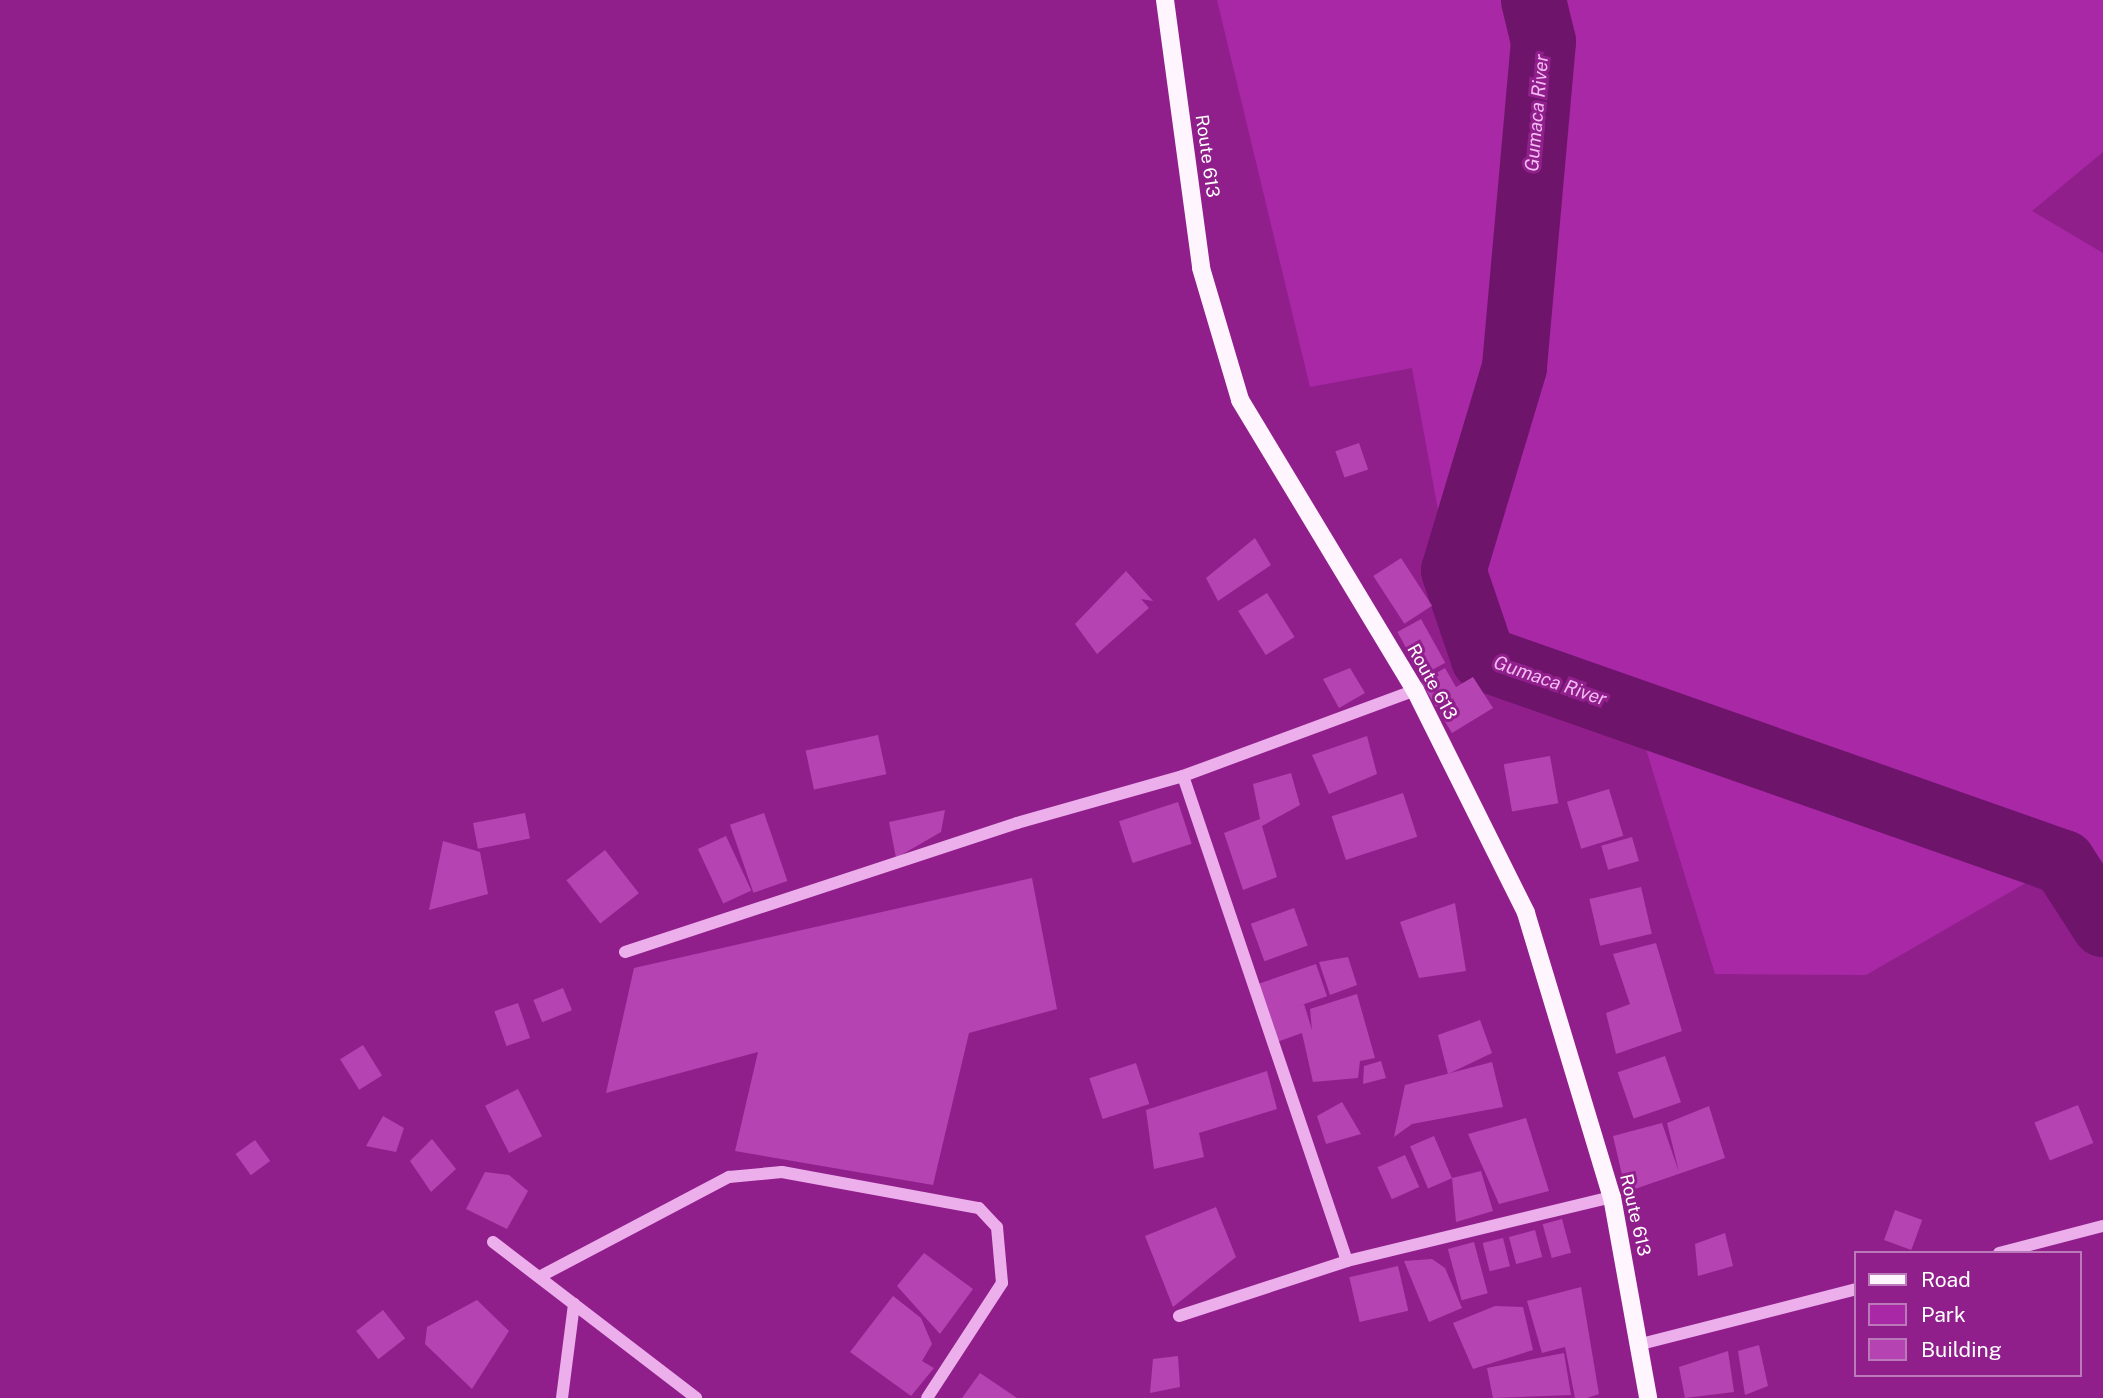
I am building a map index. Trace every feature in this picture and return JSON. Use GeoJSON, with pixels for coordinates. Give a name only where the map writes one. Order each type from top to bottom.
{"type":"FeatureCollection","features":[{"type":"Feature","properties":{"kind":"main road","name":"Route 613"},"geometry":{"type":"LineString","coordinates":[[1165,0],[1201,268],[1240,400],[1415,690],[1527,913],[1612,1198],[1641,1345],[1648,1398]]}},
{"type":"Feature","properties":{"kind":"street"},"geometry":{"type":"LineString","coordinates":[[625,952],[1017,823],[1183,776],[1415,690]]}},
{"type":"Feature","properties":{"kind":"street"},"geometry":{"type":"LineString","coordinates":[[1183,776],[1347,1261]]}},
{"type":"Feature","properties":{"kind":"street"},"geometry":{"type":"LineString","coordinates":[[539,1277],[729,1177],[782,1172],[979,1208],[997,1227],[1002,1283],[927,1398]]}},
{"type":"Feature","properties":{"kind":"street"},"geometry":{"type":"LineString","coordinates":[[1179,1316],[1347,1261],[1612,1198]]}},
{"type":"Feature","properties":{"kind":"street"},"geometry":{"type":"LineString","coordinates":[[2007,1251],[2103,1226]]}},
{"type":"Feature","properties":{"kind":"street"},"geometry":{"type":"LineString","coordinates":[[493,1242],[696,1398]]}},
{"type":"Feature","properties":{"kind":"street"},"geometry":{"type":"LineString","coordinates":[[1641,1345],[1854,1290]]}},
{"type":"Feature","properties":{"kind":"street"},"geometry":{"type":"LineString","coordinates":[[562,1398],[574,1304]]}},
{"type":"Feature","properties":{"kind":"green space"},"geometry":{"type":"Polygon","coordinates":[[[1217,0],[2103,0],[2103,152],[2032,211],[2103,253],[2103,924],[2062,862],[1866,975],[1715,974],[1634,710],[1464,652],[1412,368],[1310,387],[1217,0]]]}},
{"type":"Feature","properties":{"kind":"building"},"geometry":{"type":"Polygon","coordinates":[[[1359,443],[1368,469],[1344,478],[1335,451],[1359,443]]]}},
{"type":"Feature","properties":{"kind":"building"},"geometry":{"type":"Polygon","coordinates":[[[1255,538],[1271,565],[1218,601],[1206,578],[1255,538]]]}},
{"type":"Feature","properties":{"kind":"building"},"geometry":{"type":"Polygon","coordinates":[[[1401,558],[1432,606],[1404,624],[1373,576],[1401,558]]]}},
{"type":"Feature","properties":{"kind":"building"},"geometry":{"type":"Polygon","coordinates":[[[1126,571],[1153,601],[1141,599],[1149,608],[1097,654],[1075,624],[1126,571]]]}},
{"type":"Feature","properties":{"kind":"building"},"geometry":{"type":"Polygon","coordinates":[[[1267,593],[1295,637],[1266,655],[1238,611],[1267,593]]]}},
{"type":"Feature","properties":{"kind":"building"},"geometry":{"type":"Polygon","coordinates":[[[1421,619],[1445,663],[1422,676],[1397,632],[1421,619]]]}},
{"type":"Feature","properties":{"kind":"building"},"geometry":{"type":"Polygon","coordinates":[[[1350,668],[1365,693],[1339,708],[1323,679],[1350,668]]]}},
{"type":"Feature","properties":{"kind":"building"},"geometry":{"type":"Polygon","coordinates":[[[1445,668],[1456,687],[1473,677],[1493,708],[1452,733],[1421,682],[1445,668]]]}},
{"type":"Feature","properties":{"kind":"building"},"geometry":{"type":"Polygon","coordinates":[[[878,735],[886,774],[814,790],[806,750],[878,735]]]}},
{"type":"Feature","properties":{"kind":"building"},"geometry":{"type":"Polygon","coordinates":[[[1367,736],[1377,774],[1329,794],[1312,755],[1367,736]]]}},
{"type":"Feature","properties":{"kind":"building"},"geometry":{"type":"Polygon","coordinates":[[[1550,756],[1558,803],[1512,811],[1504,764],[1550,756]]]}},
{"type":"Feature","properties":{"kind":"building"},"geometry":{"type":"Polygon","coordinates":[[[1291,773],[1300,805],[1262,826],[1277,877],[1243,890],[1224,833],[1260,819],[1253,784],[1291,773]]]}},
{"type":"Feature","properties":{"kind":"building"},"geometry":{"type":"Polygon","coordinates":[[[1609,789],[1623,836],[1581,849],[1567,802],[1609,789]]]}},
{"type":"Feature","properties":{"kind":"building"},"geometry":{"type":"Polygon","coordinates":[[[1403,793],[1417,837],[1346,860],[1332,816],[1403,793]]]}},
{"type":"Feature","properties":{"kind":"building"},"geometry":{"type":"Polygon","coordinates":[[[1178,802],[1192,844],[1133,863],[1119,821],[1178,802]]]}},
{"type":"Feature","properties":{"kind":"building"},"geometry":{"type":"Polygon","coordinates":[[[945,810],[941,832],[896,858],[889,822],[945,810]]]}},
{"type":"Feature","properties":{"kind":"building"},"geometry":{"type":"Polygon","coordinates":[[[525,813],[530,839],[478,849],[473,823],[525,813]]]}},
{"type":"Feature","properties":{"kind":"building"},"geometry":{"type":"Polygon","coordinates":[[[764,813],[787,881],[753,893],[730,825],[764,813]]]}},
{"type":"Feature","properties":{"kind":"building"},"geometry":{"type":"Polygon","coordinates":[[[726,836],[751,890],[723,903],[698,849],[726,836]]]}},
{"type":"Feature","properties":{"kind":"building"},"geometry":{"type":"Polygon","coordinates":[[[1632,837],[1639,861],[1608,870],[1601,846],[1632,837]]]}},
{"type":"Feature","properties":{"kind":"building"},"geometry":{"type":"Polygon","coordinates":[[[443,841],[480,852],[488,894],[429,910],[443,841]]]}},
{"type":"Feature","properties":{"kind":"building"},"geometry":{"type":"Polygon","coordinates":[[[605,850],[639,893],[600,924],[566,880],[605,850]]]}},
{"type":"Feature","properties":{"kind":"building"},"geometry":{"type":"Polygon","coordinates":[[[1032,878],[1057,1009],[969,1033],[933,1185],[735,1151],[758,1052],[606,1093],[634,968],[1032,878]]]}},
{"type":"Feature","properties":{"kind":"building"},"geometry":{"type":"Polygon","coordinates":[[[1641,887],[1652,934],[1600,946],[1589,899],[1641,887]]]}},
{"type":"Feature","properties":{"kind":"building"},"geometry":{"type":"Polygon","coordinates":[[[1455,903],[1466,971],[1419,978],[1400,922],[1455,903]]]}},
{"type":"Feature","properties":{"kind":"building"},"geometry":{"type":"Polygon","coordinates":[[[1294,908],[1308,946],[1264,961],[1251,924],[1294,908]]]}},
{"type":"Feature","properties":{"kind":"building"},"geometry":{"type":"Polygon","coordinates":[[[1656,943],[1682,1031],[1616,1054],[1606,1013],[1630,1004],[1613,954],[1656,943]]]}},
{"type":"Feature","properties":{"kind":"building"},"geometry":{"type":"Polygon","coordinates":[[[1348,957],[1357,985],[1330,995],[1319,962],[1348,957]]]}},
{"type":"Feature","properties":{"kind":"building"},"geometry":{"type":"Polygon","coordinates":[[[1316,964],[1327,996],[1268,1017],[1256,985],[1316,964]]]}},
{"type":"Feature","properties":{"kind":"building"},"geometry":{"type":"Polygon","coordinates":[[[563,988],[572,1010],[542,1022],[533,1000],[563,988]]]}},
{"type":"Feature","properties":{"kind":"building"},"geometry":{"type":"Polygon","coordinates":[[[1357,994],[1375,1058],[1360,1061],[1358,1078],[1313,1082],[1302,1033],[1277,1042],[1268,1015],[1304,1004],[1312,1030],[1310,1009],[1357,994]]]}},
{"type":"Feature","properties":{"kind":"building"},"geometry":{"type":"Polygon","coordinates":[[[518,1003],[530,1038],[506,1046],[494,1011],[518,1003]]]}},
{"type":"Feature","properties":{"kind":"building"},"geometry":{"type":"Polygon","coordinates":[[[1480,1020],[1492,1053],[1448,1074],[1438,1035],[1480,1020]]]}},
{"type":"Feature","properties":{"kind":"building"},"geometry":{"type":"Polygon","coordinates":[[[363,1045],[382,1076],[359,1090],[340,1059],[363,1045]]]}},
{"type":"Feature","properties":{"kind":"building"},"geometry":{"type":"Polygon","coordinates":[[[1665,1056],[1681,1102],[1634,1119],[1618,1072],[1665,1056]]]}},
{"type":"Feature","properties":{"kind":"building"},"geometry":{"type":"Polygon","coordinates":[[[1381,1061],[1386,1078],[1363,1084],[1364,1066],[1381,1061]]]}},
{"type":"Feature","properties":{"kind":"building"},"geometry":{"type":"Polygon","coordinates":[[[1492,1062],[1503,1107],[1412,1124],[1394,1137],[1405,1085],[1492,1062]]]}},
{"type":"Feature","properties":{"kind":"building"},"geometry":{"type":"Polygon","coordinates":[[[1136,1063],[1149,1104],[1103,1119],[1089,1078],[1136,1063]]]}},
{"type":"Feature","properties":{"kind":"building"},"geometry":{"type":"Polygon","coordinates":[[[1267,1071],[1277,1109],[1199,1133],[1204,1157],[1154,1169],[1146,1110],[1267,1071]]]}},
{"type":"Feature","properties":{"kind":"building"},"geometry":{"type":"Polygon","coordinates":[[[518,1089],[542,1136],[509,1153],[485,1106],[518,1089]]]}},
{"type":"Feature","properties":{"kind":"building"},"geometry":{"type":"Polygon","coordinates":[[[1342,1102],[1361,1134],[1326,1144],[1317,1116],[1342,1102]]]}},
{"type":"Feature","properties":{"kind":"building"},"geometry":{"type":"Polygon","coordinates":[[[2078,1105],[2093,1143],[2050,1161],[2034,1123],[2078,1105]]]}},
{"type":"Feature","properties":{"kind":"building"},"geometry":{"type":"Polygon","coordinates":[[[1709,1106],[1725,1158],[1626,1192],[1613,1136],[1662,1123],[1679,1172],[1667,1123],[1709,1106]]]}},
{"type":"Feature","properties":{"kind":"building"},"geometry":{"type":"Polygon","coordinates":[[[383,1116],[404,1128],[396,1152],[366,1146],[383,1116]]]}},
{"type":"Feature","properties":{"kind":"building"},"geometry":{"type":"Polygon","coordinates":[[[1526,1118],[1549,1191],[1499,1204],[1468,1134],[1526,1118]]]}},
{"type":"Feature","properties":{"kind":"building"},"geometry":{"type":"Polygon","coordinates":[[[1434,1136],[1452,1178],[1428,1189],[1410,1146],[1434,1136]]]}},
{"type":"Feature","properties":{"kind":"building"},"geometry":{"type":"Polygon","coordinates":[[[432,1139],[456,1169],[431,1192],[410,1161],[432,1139]]]}},
{"type":"Feature","properties":{"kind":"building"},"geometry":{"type":"Polygon","coordinates":[[[255,1140],[270,1161],[251,1175],[236,1154],[255,1140]]]}},
{"type":"Feature","properties":{"kind":"building"},"geometry":{"type":"Polygon","coordinates":[[[1405,1155],[1419,1187],[1392,1199],[1378,1167],[1405,1155]]]}},
{"type":"Feature","properties":{"kind":"building"},"geometry":{"type":"Polygon","coordinates":[[[1481,1171],[1493,1211],[1456,1222],[1452,1178],[1481,1171]]]}},
{"type":"Feature","properties":{"kind":"building"},"geometry":{"type":"Polygon","coordinates":[[[485,1172],[509,1175],[528,1191],[507,1229],[466,1209],[485,1172]]]}},
{"type":"Feature","properties":{"kind":"building"},"geometry":{"type":"Polygon","coordinates":[[[1216,1207],[1236,1257],[1173,1307],[1145,1236],[1216,1207]]]}},
{"type":"Feature","properties":{"kind":"building"},"geometry":{"type":"Polygon","coordinates":[[[1895,1210],[1922,1220],[1911,1250],[1884,1240],[1895,1210]]]}},
{"type":"Feature","properties":{"kind":"building"},"geometry":{"type":"Polygon","coordinates":[[[1562,1219],[1571,1253],[1552,1258],[1543,1224],[1562,1219]]]}},
{"type":"Feature","properties":{"kind":"building"},"geometry":{"type":"Polygon","coordinates":[[[1535,1230],[1542,1257],[1516,1264],[1509,1237],[1535,1230]]]}},
{"type":"Feature","properties":{"kind":"building"},"geometry":{"type":"Polygon","coordinates":[[[1725,1233],[1733,1266],[1698,1276],[1695,1244],[1725,1233]]]}},
{"type":"Feature","properties":{"kind":"building"},"geometry":{"type":"Polygon","coordinates":[[[1503,1238],[1510,1266],[1490,1271],[1483,1243],[1503,1238]]]}},
{"type":"Feature","properties":{"kind":"building"},"geometry":{"type":"Polygon","coordinates":[[[1474,1242],[1488,1293],[1462,1300],[1448,1249],[1474,1242]]]}},
{"type":"Feature","properties":{"kind":"building"},"geometry":{"type":"Polygon","coordinates":[[[924,1253],[973,1289],[940,1334],[897,1286],[924,1253]]]}},
{"type":"Feature","properties":{"kind":"building"},"geometry":{"type":"Polygon","coordinates":[[[1432,1259],[1445,1268],[1462,1308],[1429,1322],[1404,1261],[1432,1259]]]}},
{"type":"Feature","properties":{"kind":"building"},"geometry":{"type":"Polygon","coordinates":[[[1398,1266],[1408,1311],[1360,1322],[1349,1277],[1398,1266]]]}},
{"type":"Feature","properties":{"kind":"building"},"geometry":{"type":"Polygon","coordinates":[[[1581,1287],[1599,1394],[1575,1398],[1565,1347],[1542,1353],[1527,1301],[1581,1287]]]}},
{"type":"Feature","properties":{"kind":"building"},"geometry":{"type":"Polygon","coordinates":[[[893,1296],[921,1318],[932,1344],[922,1361],[934,1368],[911,1396],[850,1352],[893,1296]]]}},
{"type":"Feature","properties":{"kind":"building"},"geometry":{"type":"Polygon","coordinates":[[[477,1300],[509,1331],[472,1389],[425,1344],[427,1327],[477,1300]]]}},
{"type":"Feature","properties":{"kind":"building"},"geometry":{"type":"Polygon","coordinates":[[[1495,1306],[1523,1307],[1533,1350],[1473,1369],[1453,1323],[1495,1306]]]}},
{"type":"Feature","properties":{"kind":"building"},"geometry":{"type":"Polygon","coordinates":[[[383,1310],[405,1338],[378,1359],[356,1331],[383,1310]]]}},
{"type":"Feature","properties":{"kind":"building"},"geometry":{"type":"Polygon","coordinates":[[[1759,1345],[1768,1386],[1745,1395],[1738,1351],[1759,1345]]]}},
{"type":"Feature","properties":{"kind":"building"},"geometry":{"type":"Polygon","coordinates":[[[1728,1351],[1734,1392],[1685,1398],[1679,1367],[1728,1351]]]}},
{"type":"Feature","properties":{"kind":"building"},"geometry":{"type":"Polygon","coordinates":[[[1564,1353],[1571,1395],[1493,1398],[1487,1368],[1564,1353]]]}},
{"type":"Feature","properties":{"kind":"building"},"geometry":{"type":"Polygon","coordinates":[[[1178,1356],[1180,1387],[1150,1393],[1153,1359],[1178,1356]]]}},
{"type":"Feature","properties":{"kind":"building"},"geometry":{"type":"Polygon","coordinates":[[[980,1373],[1017,1398],[962,1398],[980,1373]]]}},
{"type":"Feature","properties":{"kind":"waterway","name":"Gumaca River"},"geometry":{"type":"LineString","coordinates":[[1533,0],[1543,41],[1514,367],[1453,570],[1483,658],[2063,862],[2103,924]]}}]}
